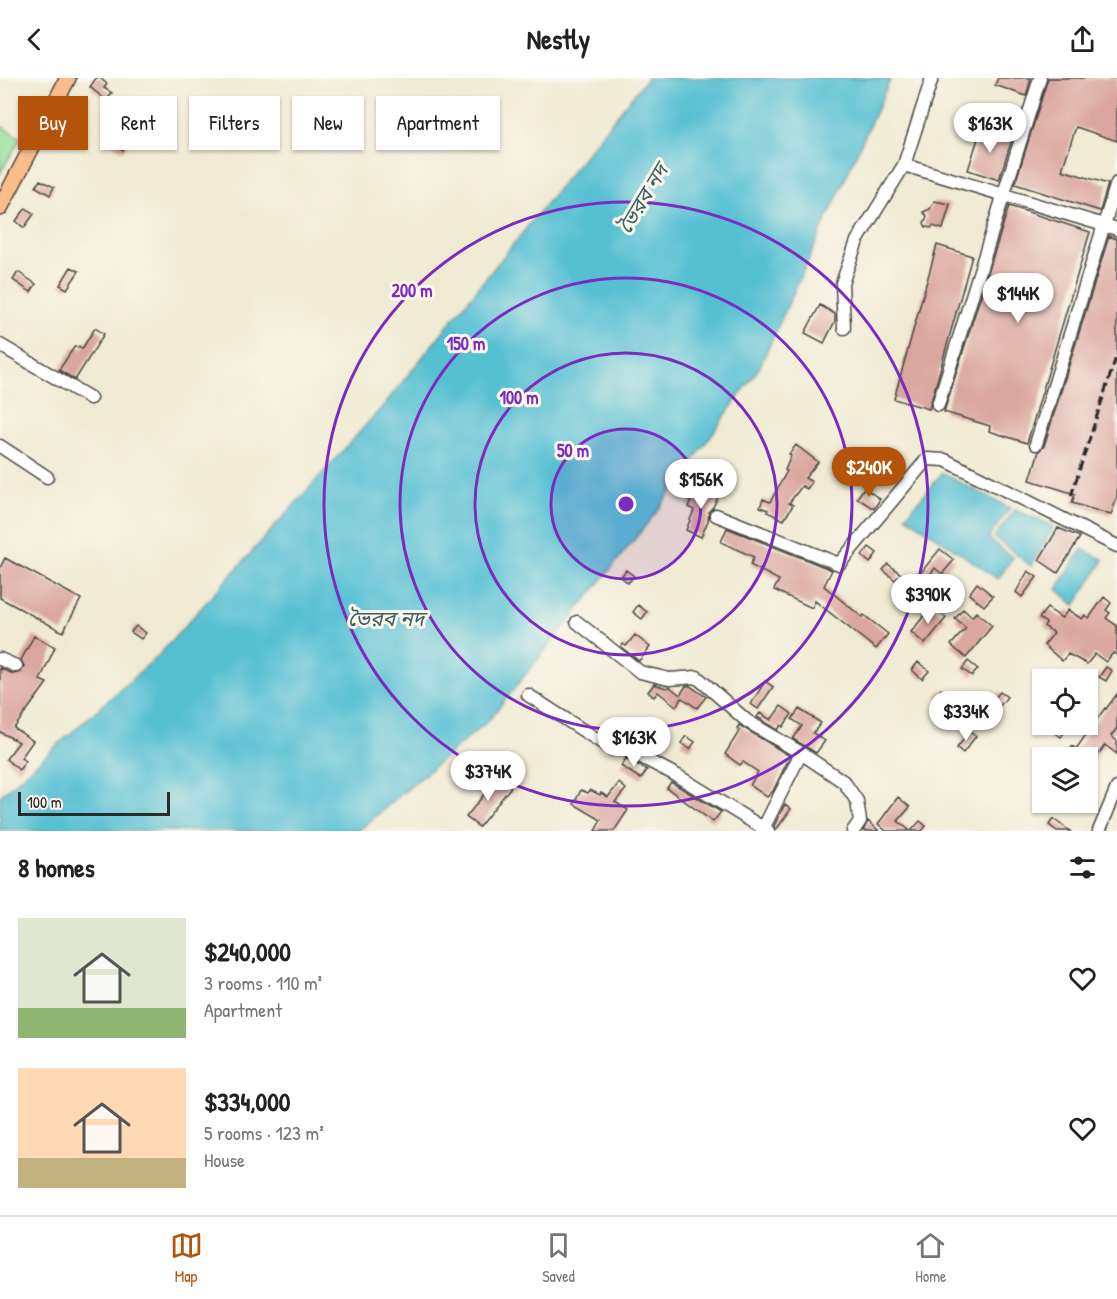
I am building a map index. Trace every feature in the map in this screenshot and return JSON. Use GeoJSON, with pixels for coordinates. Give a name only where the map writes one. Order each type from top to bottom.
{"type":"FeatureCollection","features":[{"type":"Feature","properties":{"kind":"main road"},"geometry":{"type":"LineString","coordinates":[[0,208],[68,78]]}},
{"type":"Feature","properties":{"kind":"street"},"geometry":{"type":"LineString","coordinates":[[844,328],[842,283],[857,241],[904,165],[932,78]]}},
{"type":"Feature","properties":{"kind":"street"},"geometry":{"type":"LineString","coordinates":[[938,405],[1040,78]]}},
{"type":"Feature","properties":{"kind":"street"},"geometry":{"type":"LineString","coordinates":[[904,165],[1117,229]]}},
{"type":"Feature","properties":{"kind":"street"},"geometry":{"type":"LineString","coordinates":[[1036,444],[1117,183]]}},
{"type":"Feature","properties":{"kind":"street"},"geometry":{"type":"LineString","coordinates":[[0,345],[90,398]]}},
{"type":"Feature","properties":{"kind":"street"},"geometry":{"type":"LineString","coordinates":[[0,446],[47,477]]}},
{"type":"Feature","properties":{"kind":"street"},"geometry":{"type":"LineString","coordinates":[[716,515],[839,564],[927,459],[945,460],[1117,546]]}},
{"type":"Feature","properties":{"kind":"street"},"geometry":{"type":"LineString","coordinates":[[577,622],[640,672],[669,680],[697,677],[747,721],[844,782],[857,801],[860,821],[853,831]]}},
{"type":"Feature","properties":{"kind":"street"},"geometry":{"type":"LineString","coordinates":[[0,659],[16,666]]}},
{"type":"Feature","properties":{"kind":"street"},"geometry":{"type":"LineString","coordinates":[[528,695],[612,749],[626,749],[676,775],[764,830],[801,753]]}},
{"type":"Feature","properties":{"kind":"street"},"geometry":{"type":"LineString","coordinates":[[1099,831],[1116,793]]}},
{"type":"Feature","properties":{"kind":"green space"},"geometry":{"type":"Polygon","coordinates":[[[0,126],[18,136],[18,143],[0,173],[0,126]]]}},
{"type":"Feature","properties":{"kind":"water","name":"ভৈরব নদ"},"geometry":{"type":"Polygon","coordinates":[[[647,78],[891,78],[759,368],[658,510],[489,720],[358,831],[0,831],[0,796],[158,656],[384,405],[647,78]]]}},
{"type":"Feature","properties":{"kind":"water"},"geometry":{"type":"Polygon","coordinates":[[[942,473],[1010,508],[988,538],[1013,558],[998,579],[906,516],[942,473]]]}},
{"type":"Feature","properties":{"kind":"water"},"geometry":{"type":"Polygon","coordinates":[[[1015,510],[1054,526],[1031,566],[994,537],[1015,510]]]}},
{"type":"Feature","properties":{"kind":"water"},"geometry":{"type":"Polygon","coordinates":[[[1082,549],[1104,560],[1075,605],[1057,589],[1082,549]]]}},
{"type":"Feature","properties":{"kind":"building"},"geometry":{"type":"Polygon","coordinates":[[[96,78],[100,78],[107,84],[104,88],[112,93],[110,96],[101,96],[90,87],[96,78]]]}},
{"type":"Feature","properties":{"kind":"building"},"geometry":{"type":"Polygon","coordinates":[[[998,78],[1031,78],[1026,96],[995,85],[998,78]]]}},
{"type":"Feature","properties":{"kind":"building"},"geometry":{"type":"Polygon","coordinates":[[[1048,78],[1117,78],[1117,141],[1076,127],[1062,170],[1108,184],[1100,211],[1015,184],[1048,78]]]}},
{"type":"Feature","properties":{"kind":"building"},"geometry":{"type":"Polygon","coordinates":[[[981,129],[1012,139],[999,180],[968,170],[981,129]]]}},
{"type":"Feature","properties":{"kind":"building"},"geometry":{"type":"Polygon","coordinates":[[[40,180],[54,187],[50,195],[36,187],[40,180]]]}},
{"type":"Feature","properties":{"kind":"building"},"geometry":{"type":"Polygon","coordinates":[[[934,201],[950,204],[943,229],[933,226],[926,227],[924,223],[927,216],[923,212],[930,209],[934,201]]]}},
{"type":"Feature","properties":{"kind":"building"},"geometry":{"type":"Polygon","coordinates":[[[1009,206],[1090,232],[1027,443],[989,431],[990,426],[944,412],[1009,206]]]}},
{"type":"Feature","properties":{"kind":"building"},"geometry":{"type":"Polygon","coordinates":[[[26,208],[34,214],[24,228],[16,221],[26,208]]]}},
{"type":"Feature","properties":{"kind":"building"},"geometry":{"type":"Polygon","coordinates":[[[1109,236],[1117,239],[1117,497],[1111,515],[1072,503],[1075,494],[1030,480],[1039,451],[1044,446],[1109,236]]]}},
{"type":"Feature","properties":{"kind":"building"},"geometry":{"type":"Polygon","coordinates":[[[937,245],[972,256],[929,409],[894,399],[937,245]]]}},
{"type":"Feature","properties":{"kind":"building"},"geometry":{"type":"Polygon","coordinates":[[[71,267],[79,271],[67,289],[60,285],[71,267]]]}},
{"type":"Feature","properties":{"kind":"building"},"geometry":{"type":"Polygon","coordinates":[[[18,272],[36,284],[31,292],[13,280],[18,272]]]}},
{"type":"Feature","properties":{"kind":"building"},"geometry":{"type":"Polygon","coordinates":[[[820,305],[835,314],[835,321],[824,343],[805,333],[820,305]]]}},
{"type":"Feature","properties":{"kind":"building"},"geometry":{"type":"Polygon","coordinates":[[[95,328],[104,334],[75,380],[59,370],[75,346],[82,349],[95,328]]]}},
{"type":"Feature","properties":{"kind":"building"},"geometry":{"type":"Polygon","coordinates":[[[796,445],[818,462],[805,478],[812,482],[807,489],[802,486],[789,503],[793,505],[784,520],[760,507],[763,499],[770,502],[787,471],[785,470],[791,456],[789,454],[796,445]]]}},
{"type":"Feature","properties":{"kind":"building"},"geometry":{"type":"Polygon","coordinates":[[[878,456],[889,464],[883,473],[871,464],[878,456]]]}},
{"type":"Feature","properties":{"kind":"building"},"geometry":{"type":"Polygon","coordinates":[[[698,486],[719,495],[709,511],[708,521],[701,537],[686,530],[694,510],[688,507],[698,486]]]}},
{"type":"Feature","properties":{"kind":"building"},"geometry":{"type":"Polygon","coordinates":[[[864,488],[880,499],[874,509],[857,498],[864,488]]]}},
{"type":"Feature","properties":{"kind":"building"},"geometry":{"type":"Polygon","coordinates":[[[727,528],[832,570],[824,586],[862,617],[864,615],[888,634],[876,649],[815,601],[812,608],[774,590],[779,580],[750,565],[754,557],[721,542],[727,528]]]}},
{"type":"Feature","properties":{"kind":"building"},"geometry":{"type":"Polygon","coordinates":[[[1058,528],[1080,537],[1058,573],[1039,560],[1058,528]]]}},
{"type":"Feature","properties":{"kind":"building"},"geometry":{"type":"Polygon","coordinates":[[[869,547],[877,553],[870,563],[862,556],[869,547]]]}},
{"type":"Feature","properties":{"kind":"building"},"geometry":{"type":"Polygon","coordinates":[[[940,549],[954,560],[942,574],[935,568],[925,581],[918,576],[940,549]]]}},
{"type":"Feature","properties":{"kind":"building"},"geometry":{"type":"Polygon","coordinates":[[[5,558],[81,599],[63,632],[0,598],[0,568],[5,558]]]}},
{"type":"Feature","properties":{"kind":"building"},"geometry":{"type":"Polygon","coordinates":[[[888,564],[901,574],[895,580],[883,570],[888,564]]]}},
{"type":"Feature","properties":{"kind":"building"},"geometry":{"type":"Polygon","coordinates":[[[626,570],[634,576],[628,583],[621,577],[626,570]]]}},
{"type":"Feature","properties":{"kind":"building"},"geometry":{"type":"Polygon","coordinates":[[[1028,571],[1037,577],[1022,597],[1016,592],[1028,571]]]}},
{"type":"Feature","properties":{"kind":"building"},"geometry":{"type":"Polygon","coordinates":[[[977,583],[993,596],[984,606],[969,594],[977,583]]]}},
{"type":"Feature","properties":{"kind":"building"},"geometry":{"type":"Polygon","coordinates":[[[951,584],[961,592],[956,599],[946,591],[951,584]]]}},
{"type":"Feature","properties":{"kind":"building"},"geometry":{"type":"Polygon","coordinates":[[[1104,597],[1111,603],[1106,610],[1110,613],[1106,618],[1117,626],[1117,655],[1113,653],[1106,662],[1095,654],[1087,664],[1068,654],[1062,661],[1044,645],[1054,633],[1044,626],[1046,623],[1039,618],[1047,608],[1062,618],[1068,610],[1082,619],[1085,615],[1089,618],[1104,597]]]}},
{"type":"Feature","properties":{"kind":"building"},"geometry":{"type":"Polygon","coordinates":[[[638,605],[647,612],[642,619],[633,612],[638,605]]]}},
{"type":"Feature","properties":{"kind":"building"},"geometry":{"type":"Polygon","coordinates":[[[932,606],[946,618],[925,644],[911,632],[932,606]]]}},
{"type":"Feature","properties":{"kind":"building"},"geometry":{"type":"Polygon","coordinates":[[[963,609],[972,617],[976,612],[992,626],[966,658],[951,645],[966,628],[955,619],[963,609]]]}},
{"type":"Feature","properties":{"kind":"building"},"geometry":{"type":"Polygon","coordinates":[[[136,626],[146,633],[141,639],[131,632],[136,626]]]}},
{"type":"Feature","properties":{"kind":"building"},"geometry":{"type":"Polygon","coordinates":[[[635,635],[650,647],[639,661],[621,647],[623,644],[626,646],[635,635]]]}},
{"type":"Feature","properties":{"kind":"building"},"geometry":{"type":"Polygon","coordinates":[[[34,636],[55,647],[40,680],[47,683],[14,728],[33,741],[21,758],[26,761],[19,770],[6,759],[19,742],[0,732],[0,668],[13,674],[21,672],[24,666],[21,660],[34,636]]]}},
{"type":"Feature","properties":{"kind":"building"},"geometry":{"type":"Polygon","coordinates":[[[968,661],[978,669],[972,676],[962,669],[968,661]]]}},
{"type":"Feature","properties":{"kind":"building"},"geometry":{"type":"Polygon","coordinates":[[[918,662],[929,671],[922,679],[912,670],[918,662]]]}},
{"type":"Feature","properties":{"kind":"building"},"geometry":{"type":"Polygon","coordinates":[[[1106,667],[1112,671],[1106,681],[1099,677],[1106,667]]]}},
{"type":"Feature","properties":{"kind":"building"},"geometry":{"type":"Polygon","coordinates":[[[765,681],[773,687],[758,709],[751,704],[765,681]]]}},
{"type":"Feature","properties":{"kind":"building"},"geometry":{"type":"Polygon","coordinates":[[[654,684],[670,687],[680,695],[686,686],[690,686],[706,697],[697,708],[682,698],[676,706],[658,692],[654,697],[648,692],[654,684]]]}},
{"type":"Feature","properties":{"kind":"building"},"geometry":{"type":"Polygon","coordinates":[[[941,689],[959,704],[954,710],[936,696],[941,689]]]}},
{"type":"Feature","properties":{"kind":"building"},"geometry":{"type":"Polygon","coordinates":[[[1000,692],[1007,697],[995,712],[988,706],[1000,692]]]}},
{"type":"Feature","properties":{"kind":"building"},"geometry":{"type":"Polygon","coordinates":[[[1117,694],[1117,728],[1111,736],[1117,741],[1117,754],[1105,745],[1098,755],[1098,747],[1077,747],[1086,735],[1098,735],[1098,718],[1117,694]]]}},
{"type":"Feature","properties":{"kind":"building"},"geometry":{"type":"Polygon","coordinates":[[[781,706],[792,714],[778,730],[757,717],[760,713],[771,720],[781,706]]]}},
{"type":"Feature","properties":{"kind":"building"},"geometry":{"type":"Polygon","coordinates":[[[799,709],[821,723],[813,733],[825,741],[816,753],[793,739],[802,726],[792,719],[799,709]]]}},
{"type":"Feature","properties":{"kind":"building"},"geometry":{"type":"Polygon","coordinates":[[[739,725],[790,756],[773,791],[767,797],[750,785],[758,772],[743,762],[740,765],[725,754],[740,730],[737,728],[739,725]]]}},
{"type":"Feature","properties":{"kind":"building"},"geometry":{"type":"Polygon","coordinates":[[[646,731],[657,739],[652,746],[641,738],[646,731]]]}},
{"type":"Feature","properties":{"kind":"building"},"geometry":{"type":"Polygon","coordinates":[[[970,731],[976,736],[963,753],[957,748],[970,731]]]}},
{"type":"Feature","properties":{"kind":"building"},"geometry":{"type":"Polygon","coordinates":[[[686,736],[695,742],[690,749],[681,743],[686,736]]]}},
{"type":"Feature","properties":{"kind":"building"},"geometry":{"type":"Polygon","coordinates":[[[626,758],[647,770],[641,779],[621,766],[626,758]]]}},
{"type":"Feature","properties":{"kind":"building"},"geometry":{"type":"Polygon","coordinates":[[[498,777],[511,787],[479,827],[466,817],[498,777]]]}},
{"type":"Feature","properties":{"kind":"building"},"geometry":{"type":"Polygon","coordinates":[[[671,782],[721,812],[713,822],[667,788],[671,782]]]}},
{"type":"Feature","properties":{"kind":"building"},"geometry":{"type":"Polygon","coordinates":[[[619,783],[626,789],[615,802],[628,810],[614,831],[595,831],[601,820],[574,804],[581,790],[588,793],[590,790],[608,797],[619,783]]]}},
{"type":"Feature","properties":{"kind":"building"},"geometry":{"type":"Polygon","coordinates":[[[898,797],[910,807],[898,821],[910,831],[886,831],[878,824],[898,797]]]}},
{"type":"Feature","properties":{"kind":"building"},"geometry":{"type":"Polygon","coordinates":[[[785,804],[791,809],[776,830],[774,826],[785,804]]]}},
{"type":"Feature","properties":{"kind":"building"},"geometry":{"type":"Polygon","coordinates":[[[1053,819],[1070,831],[1057,831],[1049,825],[1053,819]]]}},
{"type":"Feature","properties":{"kind":"building"},"geometry":{"type":"Polygon","coordinates":[[[868,821],[879,831],[863,831],[868,821]]]}},
{"type":"Feature","properties":{"kind":"building"},"geometry":{"type":"Polygon","coordinates":[[[920,821],[926,826],[922,831],[911,831],[920,821]]]}},
{"type":"Feature","properties":{"kind":"railway"},"geometry":{"type":"LineString","coordinates":[[1071,496],[1117,354]]}}]}
